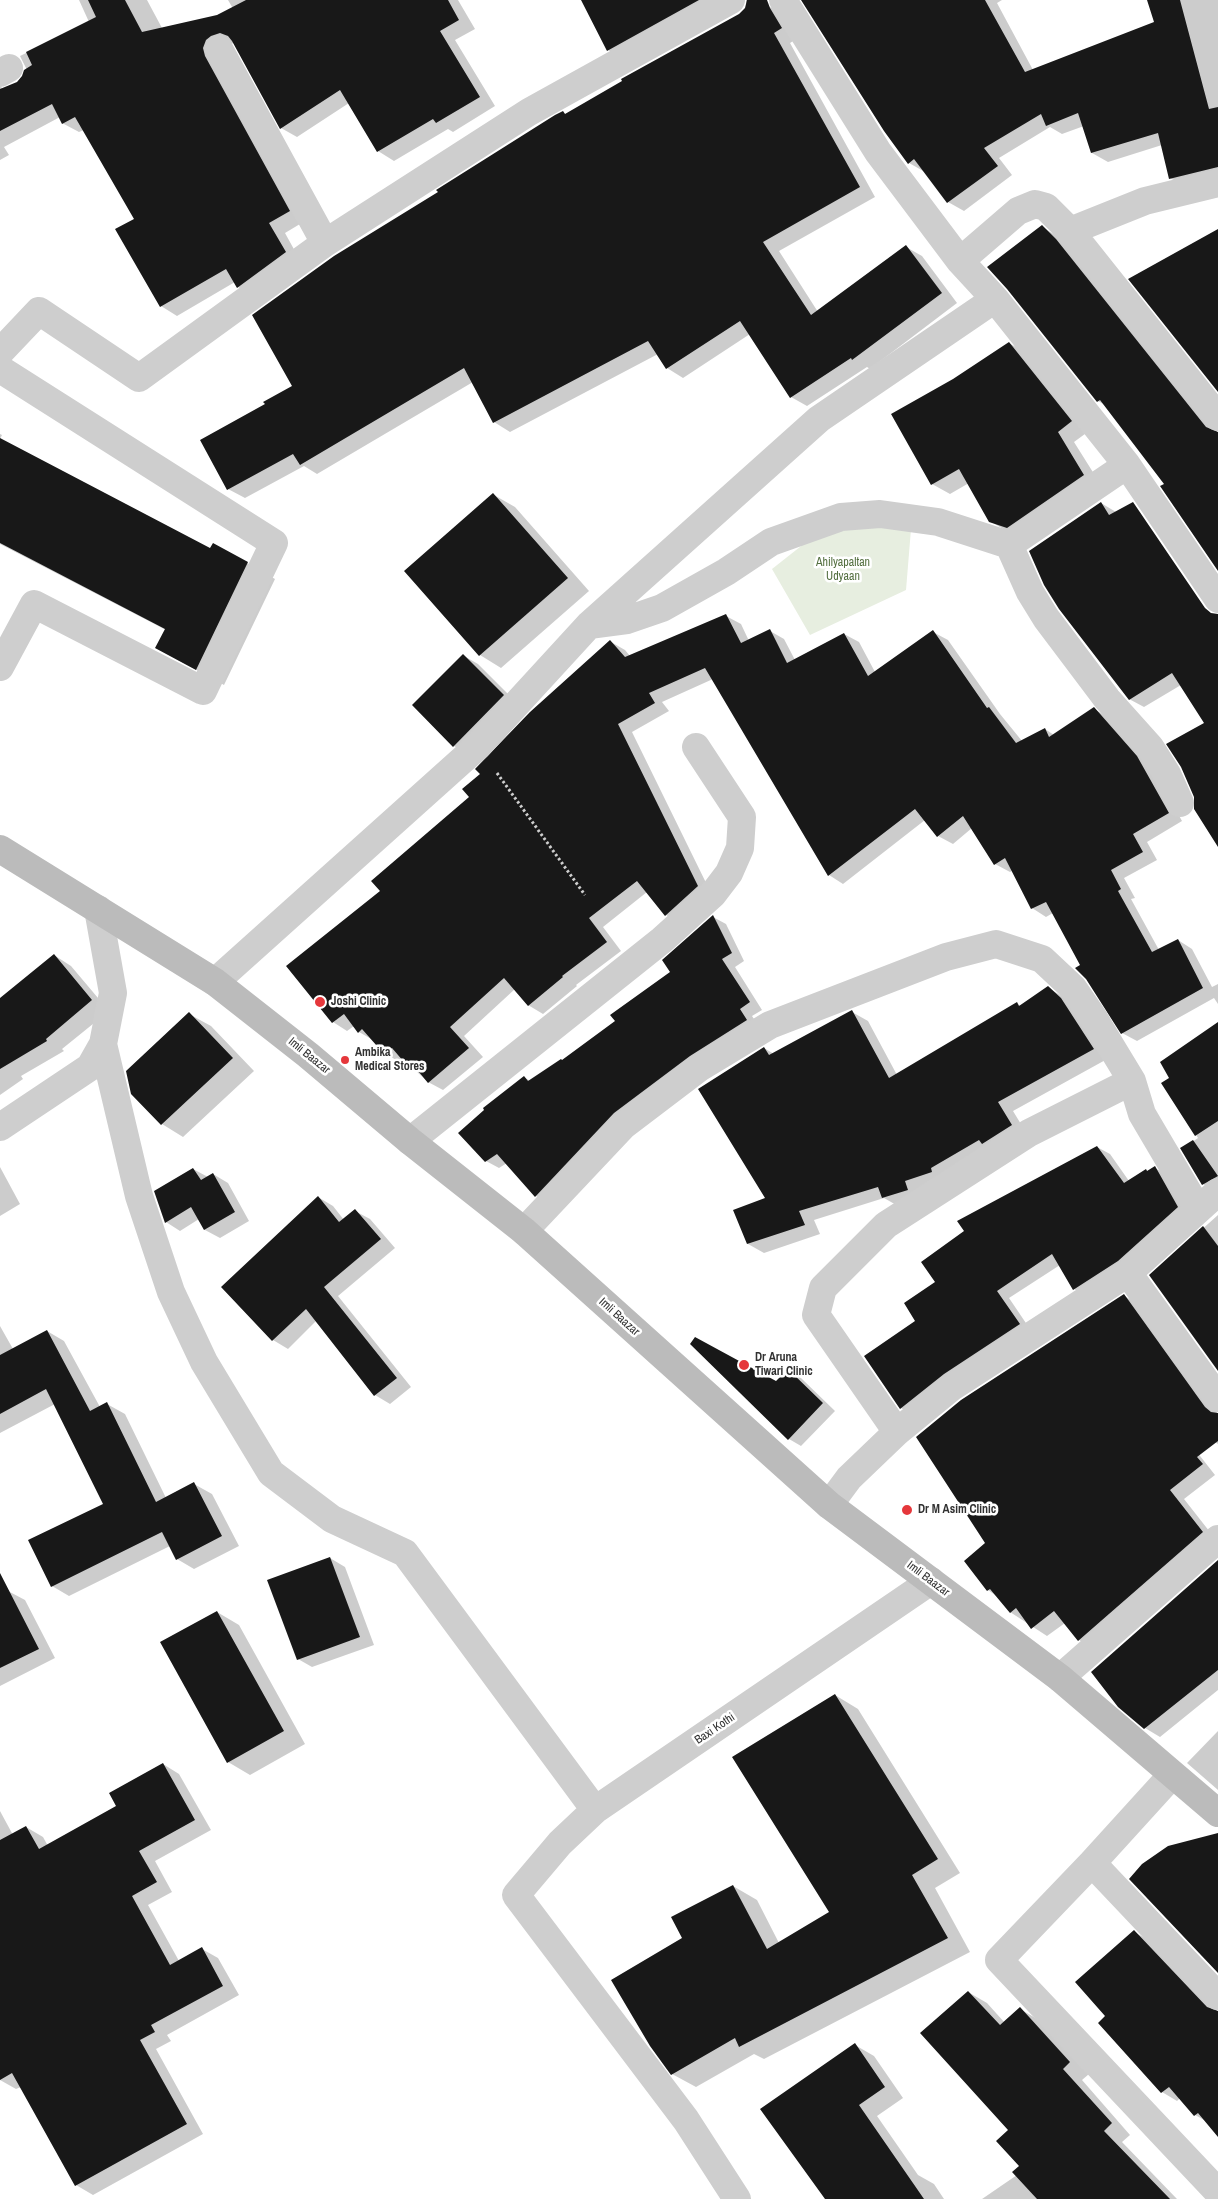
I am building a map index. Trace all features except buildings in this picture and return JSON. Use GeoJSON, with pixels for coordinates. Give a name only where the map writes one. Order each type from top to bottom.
{"type":"FeatureCollection","features":[{"type":"Feature","properties":{"kind":"main road","name":"Imli Baazar"},"geometry":{"type":"LineString","coordinates":[[0,849],[215,982],[308,1055],[410,1141],[524,1231],[829,1505],[1060,1678],[1218,1813]]}},
{"type":"Feature","properties":{"kind":"street"},"geometry":{"type":"LineString","coordinates":[[0,352],[39,311],[139,378],[325,243],[529,112],[731,0]]}},
{"type":"Feature","properties":{"kind":"street"},"geometry":{"type":"LineString","coordinates":[[783,0],[878,152],[960,261],[994,299],[1127,465],[1218,599]]}},
{"type":"Feature","properties":{"kind":"street"},"geometry":{"type":"LineString","coordinates":[[219,50],[325,243]]}},
{"type":"Feature","properties":{"kind":"street"},"geometry":{"type":"LineString","coordinates":[[1070,231],[1145,201],[1218,183]]}},
{"type":"Feature","properties":{"kind":"street"},"geometry":{"type":"LineString","coordinates":[[960,261],[1018,211],[1035,204],[1046,207],[1070,231],[1218,416]]}},
{"type":"Feature","properties":{"kind":"street"},"geometry":{"type":"LineString","coordinates":[[215,982],[478,746],[589,625],[819,419],[994,299]]}},
{"type":"Feature","properties":{"kind":"street"},"geometry":{"type":"LineString","coordinates":[[0,369],[274,543],[203,691],[34,604],[0,666]]}},
{"type":"Feature","properties":{"kind":"street"},"geometry":{"type":"LineString","coordinates":[[1009,546],[1127,465]]}},
{"type":"Feature","properties":{"kind":"street"},"geometry":{"type":"LineString","coordinates":[[589,625],[628,620],[662,608],[726,572],[771,542],[842,517],[880,514],[938,522],[1009,546],[1030,592],[1046,618],[1107,699],[1150,747],[1167,774],[1180,803]]}},
{"type":"Feature","properties":{"kind":"street"},"geometry":{"type":"LineString","coordinates":[[410,1141],[662,940],[713,894],[728,873],[740,848],[742,816],[696,748]]}},
{"type":"Feature","properties":{"kind":"street"},"geometry":{"type":"LineString","coordinates":[[0,1127],[90,1067],[103,1044],[113,993],[98,909]]}},
{"type":"Feature","properties":{"kind":"street"},"geometry":{"type":"LineString","coordinates":[[524,1231],[624,1125],[699,1068],[770,1026],[946,957],[996,944],[1042,959],[1073,988],[1132,1081],[1142,1114],[1208,1200],[1128,1273],[952,1386],[897,1432],[848,1478],[829,1505]]}},
{"type":"Feature","properties":{"kind":"street"},"geometry":{"type":"LineString","coordinates":[[103,1044],[139,1196],[171,1292],[204,1362],[270,1473],[332,1519],[404,1553],[595,1810]]}},
{"type":"Feature","properties":{"kind":"street"},"geometry":{"type":"LineString","coordinates":[[897,1432],[816,1315],[822,1288],[886,1225],[1029,1133],[1132,1081]]}},
{"type":"Feature","properties":{"kind":"street"},"geometry":{"type":"LineString","coordinates":[[1128,1273],[1218,1398]]}},
{"type":"Feature","properties":{"kind":"street"},"geometry":{"type":"LineString","coordinates":[[1060,1678],[1218,1539]]}},
{"type":"Feature","properties":{"kind":"street","name":"Baxi Kothi"},"geometry":{"type":"LineString","coordinates":[[737,2199],[686,2120],[516,1895],[560,1844],[595,1810],[931,1581]]}},
{"type":"Feature","properties":{"kind":"street"},"geometry":{"type":"LineString","coordinates":[[1172,1775],[1092,1863],[999,1960],[1218,2192]]}},
{"type":"Feature","properties":{"kind":"street"},"geometry":{"type":"LineString","coordinates":[[1092,1863],[1218,1996]]}},
{"type":"Feature","properties":{"kind":"path"},"geometry":{"type":"LineString","coordinates":[[478,746],[586,896]]}},
{"type":"Feature","properties":{"kind":"green space","name":"Ahilyapaltan Udyaan"},"geometry":{"type":"Polygon","coordinates":[[[829,524],[911,529],[906,590],[810,635],[772,569],[829,524]]]}},
{"type":"Feature","properties":{"kind":"place","name":"Joshi Clinic"},"geometry":{"type":"Point","coordinates":[320,1002]}},
{"type":"Feature","properties":{"kind":"place","name":"Ambika Medical Stores"},"geometry":{"type":"Point","coordinates":[345,1060]}},
{"type":"Feature","properties":{"kind":"place","name":"Dr Aruna Tiwari Clinic"},"geometry":{"type":"Point","coordinates":[744,1365]}},
{"type":"Feature","properties":{"kind":"place","name":"Dr M Asim Clinic"},"geometry":{"type":"Point","coordinates":[907,1510]}}]}
